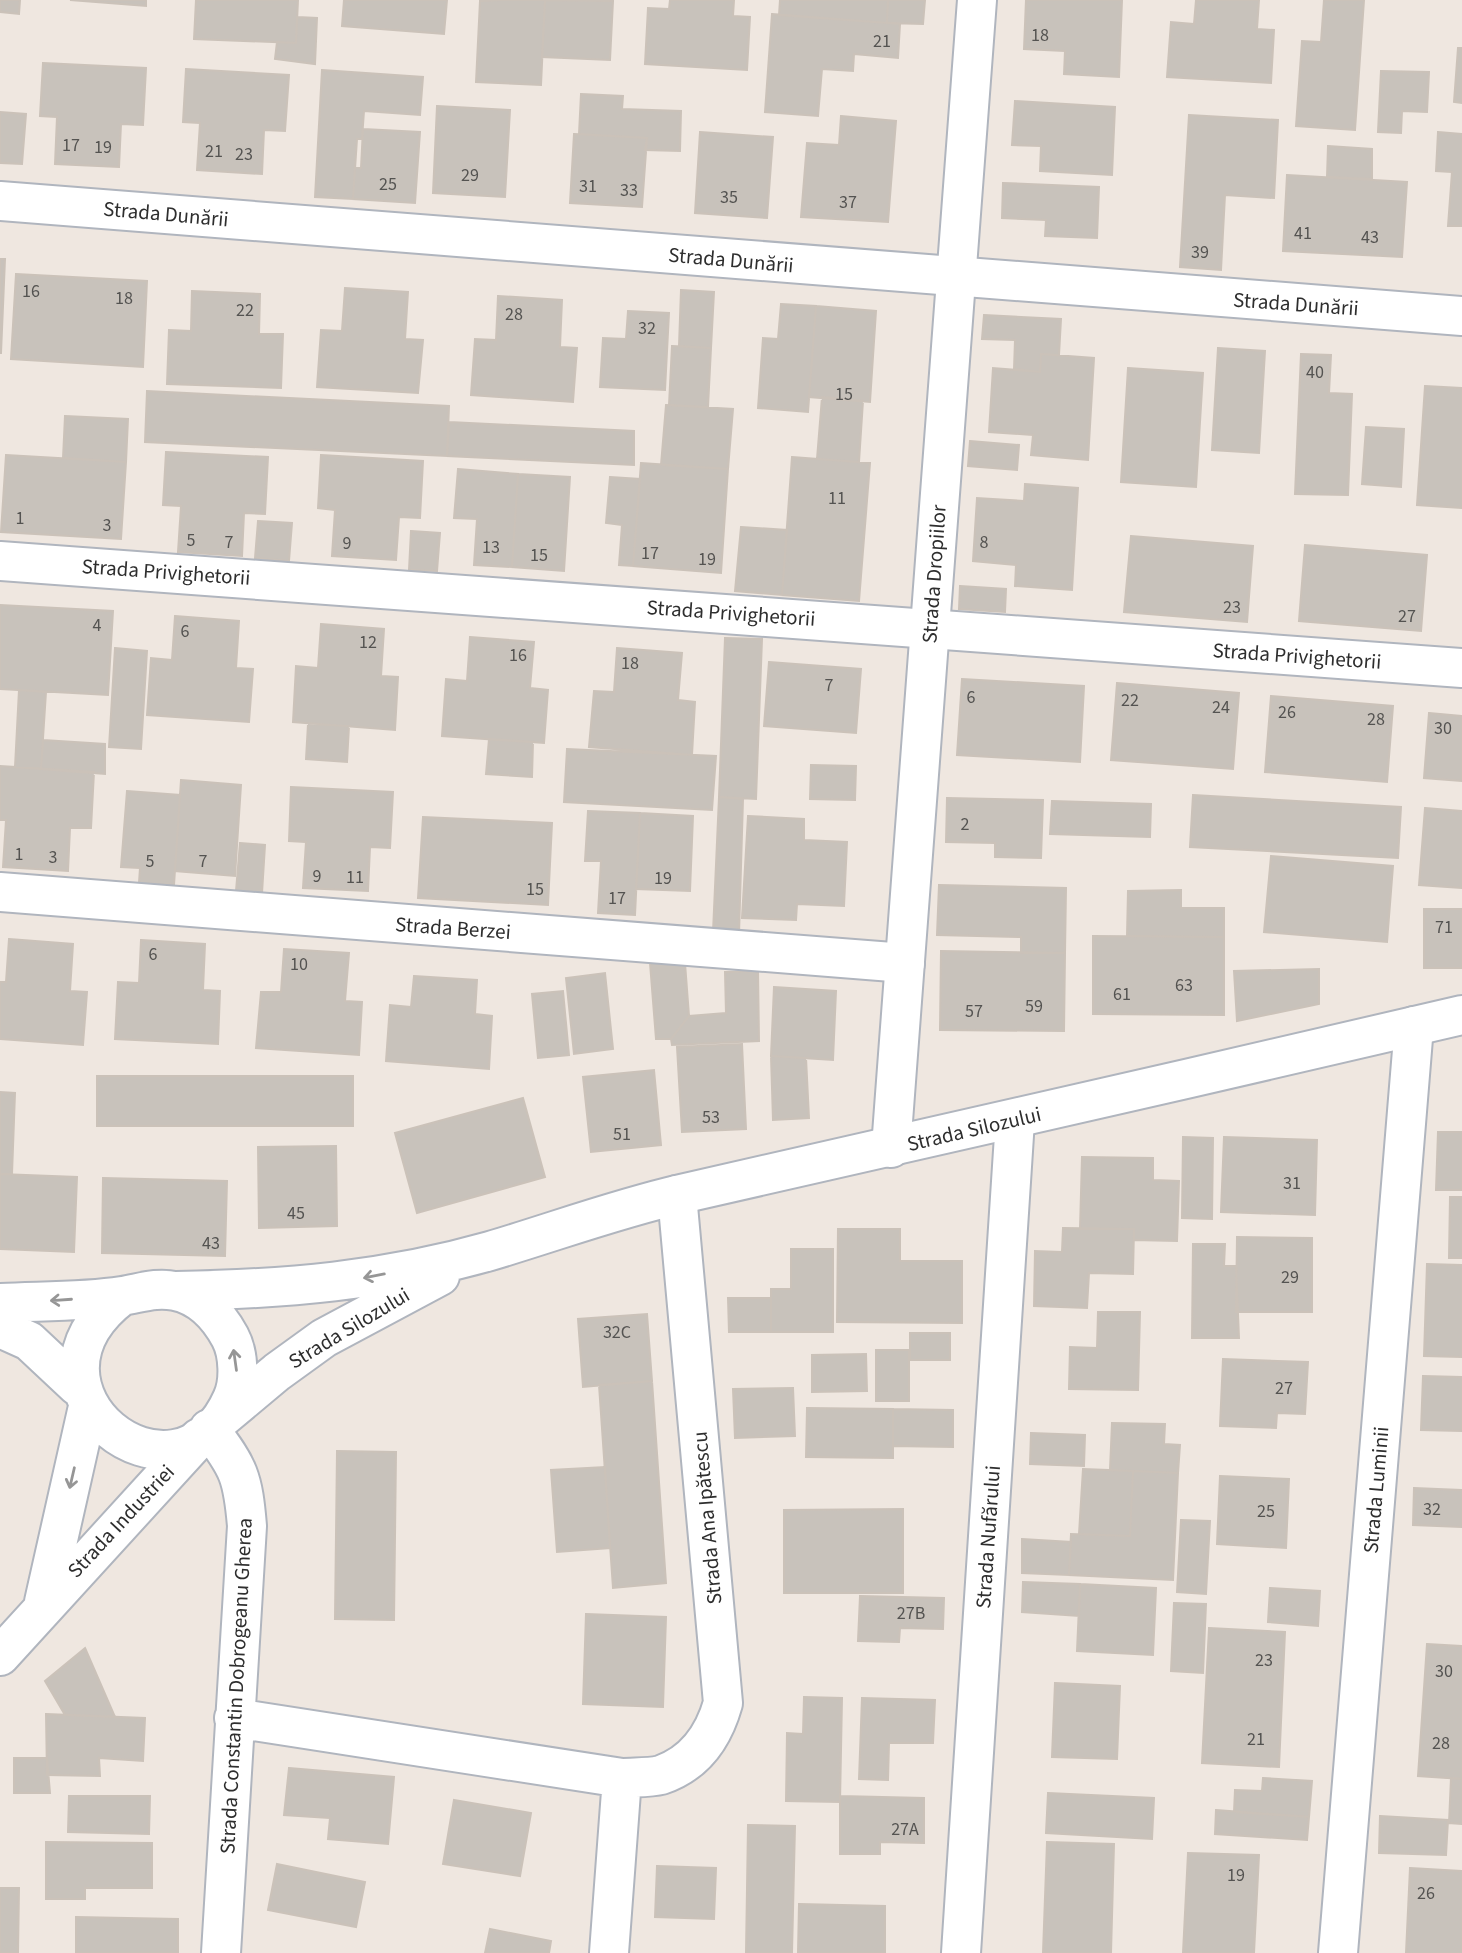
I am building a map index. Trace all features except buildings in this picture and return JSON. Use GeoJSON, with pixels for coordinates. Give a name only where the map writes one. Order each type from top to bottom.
{"type":"FeatureCollection","features":[{"type":"Feature","properties":{"kind":"street","name":"Strada Dropiilor"},"geometry":{"type":"LineString","coordinates":[[891,1148],[977,0]]}},
{"type":"Feature","properties":{"kind":"street","name":"Strada Dunării"},"geometry":{"type":"LineString","coordinates":[[0,201],[956,279],[1462,316]]}},
{"type":"Feature","properties":{"kind":"street","name":"Strada Privighetorii"},"geometry":{"type":"LineString","coordinates":[[0,561],[1462,668]]}},
{"type":"Feature","properties":{"kind":"street","name":"Strada Berzei"},"geometry":{"type":"LineString","coordinates":[[0,892],[905,963]]}},
{"type":"Feature","properties":{"kind":"street","name":"Strada Silozului"},"geometry":{"type":"LineString","coordinates":[[0,1303],[122,1296],[149,1289],[278,1289],[339,1283],[489,1251],[677,1195],[1015,1120],[1462,1015]]}},
{"type":"Feature","properties":{"kind":"street","name":"Strada Luminii"},"geometry":{"type":"LineString","coordinates":[[1338,1953],[1414,1026]]}},
{"type":"Feature","properties":{"kind":"street","name":"Strada Nufărului"},"geometry":{"type":"LineString","coordinates":[[961,1953],[1015,1120]]}},
{"type":"Feature","properties":{"kind":"street","name":"Strada Ana Ipătescu"},"geometry":{"type":"LineString","coordinates":[[234,1718],[622,1778],[660,1775],[688,1760],[714,1732],[723,1703],[677,1195]]}},
{"type":"Feature","properties":{"kind":"street","name":"Strada Silozului"},"geometry":{"type":"LineString","coordinates":[[0,1328],[29,1340],[82,1399],[103,1431],[125,1444],[150,1450],[175,1448],[209,1430],[277,1372],[324,1338],[489,1251]]}},
{"type":"Feature","properties":{"kind":"street","name":"Strada Silozului"},"geometry":{"type":"LineString","coordinates":[[176,1291],[201,1302],[221,1320],[233,1344],[237,1370],[233,1398],[209,1430]]}},
{"type":"Feature","properties":{"kind":"street","name":"Strada Silozului"},"geometry":{"type":"LineString","coordinates":[[82,1399],[76,1359],[84,1333],[100,1311],[122,1296]]}},
{"type":"Feature","properties":{"kind":"street","name":"Strada Industriei"},"geometry":{"type":"LineString","coordinates":[[44,1604],[82,1399]]}},
{"type":"Feature","properties":{"kind":"street","name":"Strada Industriei"},"geometry":{"type":"LineString","coordinates":[[0,1656],[44,1604],[209,1430]]}},
{"type":"Feature","properties":{"kind":"street","name":"Strada Constantin Dobrogeanu Gherea"},"geometry":{"type":"LineString","coordinates":[[209,1430],[234,1460],[243,1486],[247,1526],[221,1953]]}},
{"type":"Feature","properties":{"kind":"street"},"geometry":{"type":"LineString","coordinates":[[609,1953],[622,1778]]}}]}
